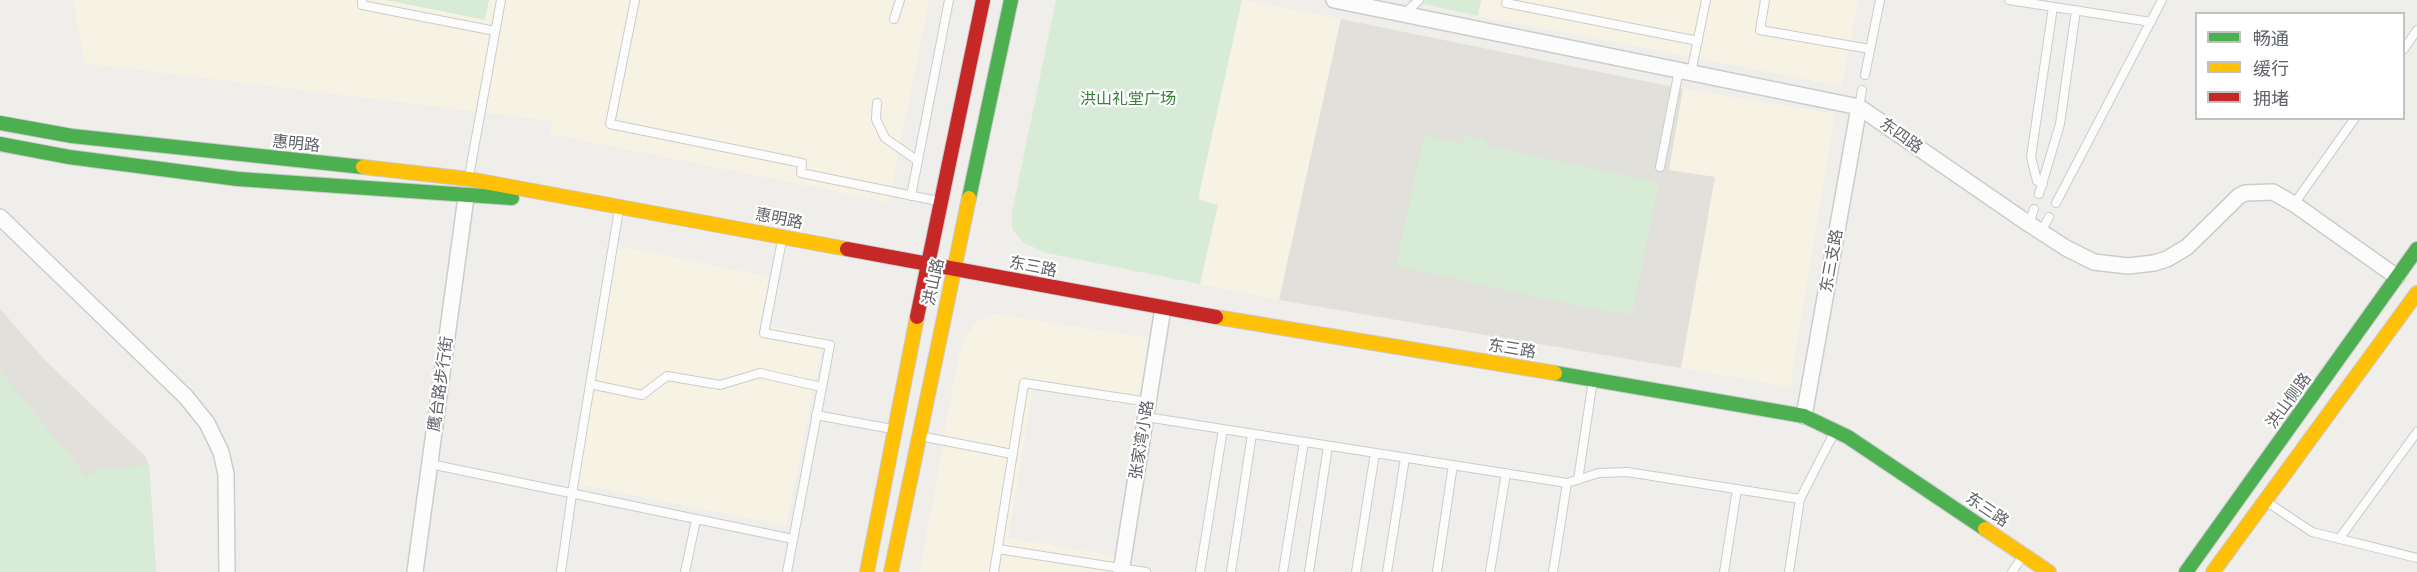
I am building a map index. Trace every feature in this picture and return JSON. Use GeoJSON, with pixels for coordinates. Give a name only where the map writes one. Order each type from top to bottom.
{"type":"FeatureCollection","features":[{"type":"Feature","properties":{"kind":"street","name":"洪山路"},"geometry":{"type":"LineString","coordinates":[[867,572],[927,264],[983,0]]}},
{"type":"Feature","properties":{"kind":"street","name":"洪山路"},"geometry":{"type":"LineString","coordinates":[[891,572],[1011,0]]}},
{"type":"Feature","properties":{"kind":"street","name":"东四路"},"geometry":{"type":"LineString","coordinates":[[1343,1],[1859,107],[2035,222],[2066,248],[2094,262],[2119,266],[2161,262],[2179,254],[2239,196],[2245,193],[2273,192],[2294,204],[2397,277]]}},
{"type":"Feature","properties":{"kind":"street","name":"东三支路"},"geometry":{"type":"LineString","coordinates":[[1804,416],[1859,107]]}},
{"type":"Feature","properties":{"kind":"street","name":"惠明路"},"geometry":{"type":"LineString","coordinates":[[0,123],[72,136],[469,179],[927,264]]}},
{"type":"Feature","properties":{"kind":"street","name":"惠明路"},"geometry":{"type":"LineString","coordinates":[[0,144],[69,157],[238,179],[466,197],[588,201]]}},
{"type":"Feature","properties":{"kind":"street","name":"鹰台路步行街"},"geometry":{"type":"LineString","coordinates":[[415,572],[466,197]]}},
{"type":"Feature","properties":{"kind":"street"},"geometry":{"type":"LineString","coordinates":[[0,218],[186,397],[207,423],[221,452],[226,474],[227,572]]}},
{"type":"Feature","properties":{"kind":"street","name":"洪山侧路"},"geometry":{"type":"LineString","coordinates":[[2187,572],[2417,249]]}},
{"type":"Feature","properties":{"kind":"street","name":"东三路"},"geometry":{"type":"LineString","coordinates":[[927,264],[1162,308],[1804,416],[1836,430],[2049,572]]}},
{"type":"Feature","properties":{"kind":"street"},"geometry":{"type":"LineString","coordinates":[[2213,572],[2417,293]]}},
{"type":"Feature","properties":{"kind":"street","name":"张家湾小路"},"geometry":{"type":"LineString","coordinates":[[1122,570],[1162,308]]}},
{"type":"Feature","properties":{"kind":"lane"},"geometry":{"type":"LineString","coordinates":[[362,0],[362,5],[495,31]]}},
{"type":"Feature","properties":{"kind":"lane"},"geometry":{"type":"LineString","coordinates":[[466,197],[501,0]]}},
{"type":"Feature","properties":{"kind":"lane"},"geometry":{"type":"LineString","coordinates":[[635,0],[610,124],[802,163],[801,173],[940,202]]}},
{"type":"Feature","properties":{"kind":"lane"},"geometry":{"type":"LineString","coordinates":[[894,19],[900,0]]}},
{"type":"Feature","properties":{"kind":"lane"},"geometry":{"type":"LineString","coordinates":[[911,196],[950,0]]}},
{"type":"Feature","properties":{"kind":"lane"},"geometry":{"type":"LineString","coordinates":[[1404,14],[1419,0]]}},
{"type":"Feature","properties":{"kind":"lane"},"geometry":{"type":"LineString","coordinates":[[1660,167],[1685,71],[1698,40],[1706,0]]}},
{"type":"Feature","properties":{"kind":"lane"},"geometry":{"type":"LineString","coordinates":[[1765,0],[1760,30],[1870,49]]}},
{"type":"Feature","properties":{"kind":"lane"},"geometry":{"type":"LineString","coordinates":[[1865,75],[1880,0]]}},
{"type":"Feature","properties":{"kind":"lane"},"geometry":{"type":"LineString","coordinates":[[2009,0],[2151,22]]}},
{"type":"Feature","properties":{"kind":"lane"},"geometry":{"type":"LineString","coordinates":[[2056,203],[2162,0]]}},
{"type":"Feature","properties":{"kind":"lane"},"geometry":{"type":"LineString","coordinates":[[1506,3],[1698,40]]}},
{"type":"Feature","properties":{"kind":"lane"},"geometry":{"type":"LineString","coordinates":[[2043,184],[2037,181],[2031,157],[2053,7]]}},
{"type":"Feature","properties":{"kind":"lane"},"geometry":{"type":"LineString","coordinates":[[2039,194],[2060,124],[2076,10]]}},
{"type":"Feature","properties":{"kind":"lane"},"geometry":{"type":"LineString","coordinates":[[2405,46],[2417,30]]}},
{"type":"Feature","properties":{"kind":"lane"},"geometry":{"type":"LineString","coordinates":[[1859,107],[1862,90]]}},
{"type":"Feature","properties":{"kind":"lane"},"geometry":{"type":"LineString","coordinates":[[877,102],[876,119],[883,135],[890,143],[918,161]]}},
{"type":"Feature","properties":{"kind":"lane"},"geometry":{"type":"LineString","coordinates":[[2294,204],[2354,120]]}},
{"type":"Feature","properties":{"kind":"lane"},"geometry":{"type":"LineString","coordinates":[[561,572],[619,206]]}},
{"type":"Feature","properties":{"kind":"lane"},"geometry":{"type":"LineString","coordinates":[[2035,222],[2049,217]]}},
{"type":"Feature","properties":{"kind":"lane"},"geometry":{"type":"LineString","coordinates":[[783,237],[764,333],[830,345],[787,572]]}},
{"type":"Feature","properties":{"kind":"lane"},"geometry":{"type":"LineString","coordinates":[[590,384],[642,395],[667,376],[720,385],[760,373],[822,387]]}},
{"type":"Feature","properties":{"kind":"lane"},"geometry":{"type":"LineString","coordinates":[[1578,480],[1593,379]]}},
{"type":"Feature","properties":{"kind":"lane"},"geometry":{"type":"LineString","coordinates":[[994,572],[1024,383],[1222,429],[1567,483],[1599,473],[1628,472],[1800,499]]}},
{"type":"Feature","properties":{"kind":"lane"},"geometry":{"type":"LineString","coordinates":[[816,415],[894,430]]}},
{"type":"Feature","properties":{"kind":"lane"},"geometry":{"type":"LineString","coordinates":[[1200,572],[1222,429]]}},
{"type":"Feature","properties":{"kind":"lane"},"geometry":{"type":"LineString","coordinates":[[1789,572],[1800,499],[1836,430]]}},
{"type":"Feature","properties":{"kind":"lane"},"geometry":{"type":"LineString","coordinates":[[2339,539],[2417,432]]}},
{"type":"Feature","properties":{"kind":"lane"},"geometry":{"type":"LineString","coordinates":[[1231,572],[1252,434]]}},
{"type":"Feature","properties":{"kind":"lane"},"geometry":{"type":"LineString","coordinates":[[919,436],[1012,454]]}},
{"type":"Feature","properties":{"kind":"lane"},"geometry":{"type":"LineString","coordinates":[[1283,572],[1304,442]]}},
{"type":"Feature","properties":{"kind":"lane"},"geometry":{"type":"LineString","coordinates":[[1309,572],[1328,446]]}},
{"type":"Feature","properties":{"kind":"lane"},"geometry":{"type":"LineString","coordinates":[[1356,572],[1375,453]]}},
{"type":"Feature","properties":{"kind":"lane"},"geometry":{"type":"LineString","coordinates":[[1387,572],[1405,458]]}},
{"type":"Feature","properties":{"kind":"lane"},"geometry":{"type":"LineString","coordinates":[[430,464],[793,539]]}},
{"type":"Feature","properties":{"kind":"lane"},"geometry":{"type":"LineString","coordinates":[[1437,572],[1453,465]]}},
{"type":"Feature","properties":{"kind":"lane"},"geometry":{"type":"LineString","coordinates":[[1490,572],[1506,473]]}},
{"type":"Feature","properties":{"kind":"lane"},"geometry":{"type":"LineString","coordinates":[[1553,572],[1567,483]]}},
{"type":"Feature","properties":{"kind":"lane"},"geometry":{"type":"LineString","coordinates":[[1724,572],[1737,489]]}},
{"type":"Feature","properties":{"kind":"lane"},"geometry":{"type":"LineString","coordinates":[[2265,502],[2312,532],[2417,558]]}},
{"type":"Feature","properties":{"kind":"lane"},"geometry":{"type":"LineString","coordinates":[[685,572],[696,520]]}},
{"type":"Feature","properties":{"kind":"lane"},"geometry":{"type":"LineString","coordinates":[[998,549],[1146,572]]}},
{"type":"Feature","properties":{"kind":"lane"},"geometry":{"type":"LineString","coordinates":[[2012,572],[2024,555]]}},
{"type":"Feature","properties":{"kind":"lane"},"geometry":{"type":"LineString","coordinates":[[1082,572],[1084,562]]}},
{"type":"Feature","properties":{"kind":"shaded area"},"geometry":{"type":"Polygon","coordinates":[[[73,0],[929,0],[889,202],[550,134],[552,121],[85,63],[73,0]]]}},
{"type":"Feature","properties":{"kind":"shaded area"},"geometry":{"type":"Polygon","coordinates":[[[1242,0],[1341,19],[1279,300],[1200,284],[1218,205],[1198,199],[1242,0]]]}},
{"type":"Feature","properties":{"kind":"shaded area"},"geometry":{"type":"Polygon","coordinates":[[[1481,0],[1858,0],[1842,86],[1478,16],[1481,0]]]}},
{"type":"Feature","properties":{"kind":"shaded area"},"geometry":{"type":"Polygon","coordinates":[[[1341,19],[1683,89],[1669,170],[1715,177],[1681,368],[1279,300],[1341,19]]]}},
{"type":"Feature","properties":{"kind":"shaded area"},"geometry":{"type":"Polygon","coordinates":[[[1683,89],[1835,114],[1790,387],[1681,368],[1715,177],[1669,170],[1683,89]]]}},
{"type":"Feature","properties":{"kind":"shaded area"},"geometry":{"type":"Polygon","coordinates":[[[617,246],[769,277],[760,324],[824,337],[786,526],[578,484],[617,246]]]}},
{"type":"Feature","properties":{"kind":"shaded area"},"geometry":{"type":"Polygon","coordinates":[[[0,309],[44,359],[145,456],[149,465],[156,572],[0,572],[0,309]]]}},
{"type":"Feature","properties":{"kind":"shaded area"},"geometry":{"type":"Polygon","coordinates":[[[995,314],[1149,338],[1137,407],[1033,389],[1008,538],[1115,556],[1113,572],[920,572],[958,359],[966,337],[975,323],[995,314]]]}},
{"type":"Feature","properties":{"kind":"green space"},"geometry":{"type":"Polygon","coordinates":[[[386,0],[489,0],[485,20],[386,0]]]}},
{"type":"Feature","properties":{"kind":"green space","name":"洪山礼堂广场"},"geometry":{"type":"Polygon","coordinates":[[[1056,0],[1242,0],[1198,199],[1218,205],[1200,284],[1047,253],[1024,243],[1012,229],[1012,212],[1056,0]]]}},
{"type":"Feature","properties":{"kind":"green space"},"geometry":{"type":"Polygon","coordinates":[[[1406,0],[1481,0],[1478,16],[1406,0]]]}},
{"type":"Feature","properties":{"kind":"green space"},"geometry":{"type":"Polygon","coordinates":[[[1424,135],[1462,144],[1464,135],[1486,140],[1485,145],[1659,183],[1632,314],[1594,309],[1396,266],[1424,135]]]}},
{"type":"Feature","properties":{"kind":"green space"},"geometry":{"type":"Polygon","coordinates":[[[0,370],[87,477],[98,469],[149,465],[156,572],[0,572],[0,370]]]}},
{"type":"Feature","properties":{"kind":"traffic: fast"},"geometry":{"type":"LineString","coordinates":[[969,198],[1011,0]]}},
{"type":"Feature","properties":{"kind":"traffic: fast"},"geometry":{"type":"LineString","coordinates":[[0,123],[72,136],[363,167]]}},
{"type":"Feature","properties":{"kind":"traffic: fast"},"geometry":{"type":"LineString","coordinates":[[0,144],[69,157],[238,179],[512,198]]}},
{"type":"Feature","properties":{"kind":"traffic: fast"},"geometry":{"type":"LineString","coordinates":[[2186,572],[2417,249]]}},
{"type":"Feature","properties":{"kind":"traffic: fast"},"geometry":{"type":"LineString","coordinates":[[1555,373],[1804,416],[1848,437],[1985,529]]}},
{"type":"Feature","properties":{"kind":"traffic: slow"},"geometry":{"type":"LineString","coordinates":[[363,167],[469,179],[847,249]]}},
{"type":"Feature","properties":{"kind":"traffic: slow"},"geometry":{"type":"LineString","coordinates":[[891,572],[969,198]]}},
{"type":"Feature","properties":{"kind":"traffic: slow"},"geometry":{"type":"LineString","coordinates":[[2213,572],[2417,293]]}},
{"type":"Feature","properties":{"kind":"traffic: slow"},"geometry":{"type":"LineString","coordinates":[[867,572],[917,317]]}},
{"type":"Feature","properties":{"kind":"traffic: slow"},"geometry":{"type":"LineString","coordinates":[[1216,317],[1555,373]]}},
{"type":"Feature","properties":{"kind":"traffic: slow"},"geometry":{"type":"LineString","coordinates":[[1985,529],[2049,572]]}},
{"type":"Feature","properties":{"kind":"traffic: jam"},"geometry":{"type":"LineString","coordinates":[[917,317],[983,0]]}},
{"type":"Feature","properties":{"kind":"traffic: jam"},"geometry":{"type":"LineString","coordinates":[[847,249],[1216,317]]}}]}
